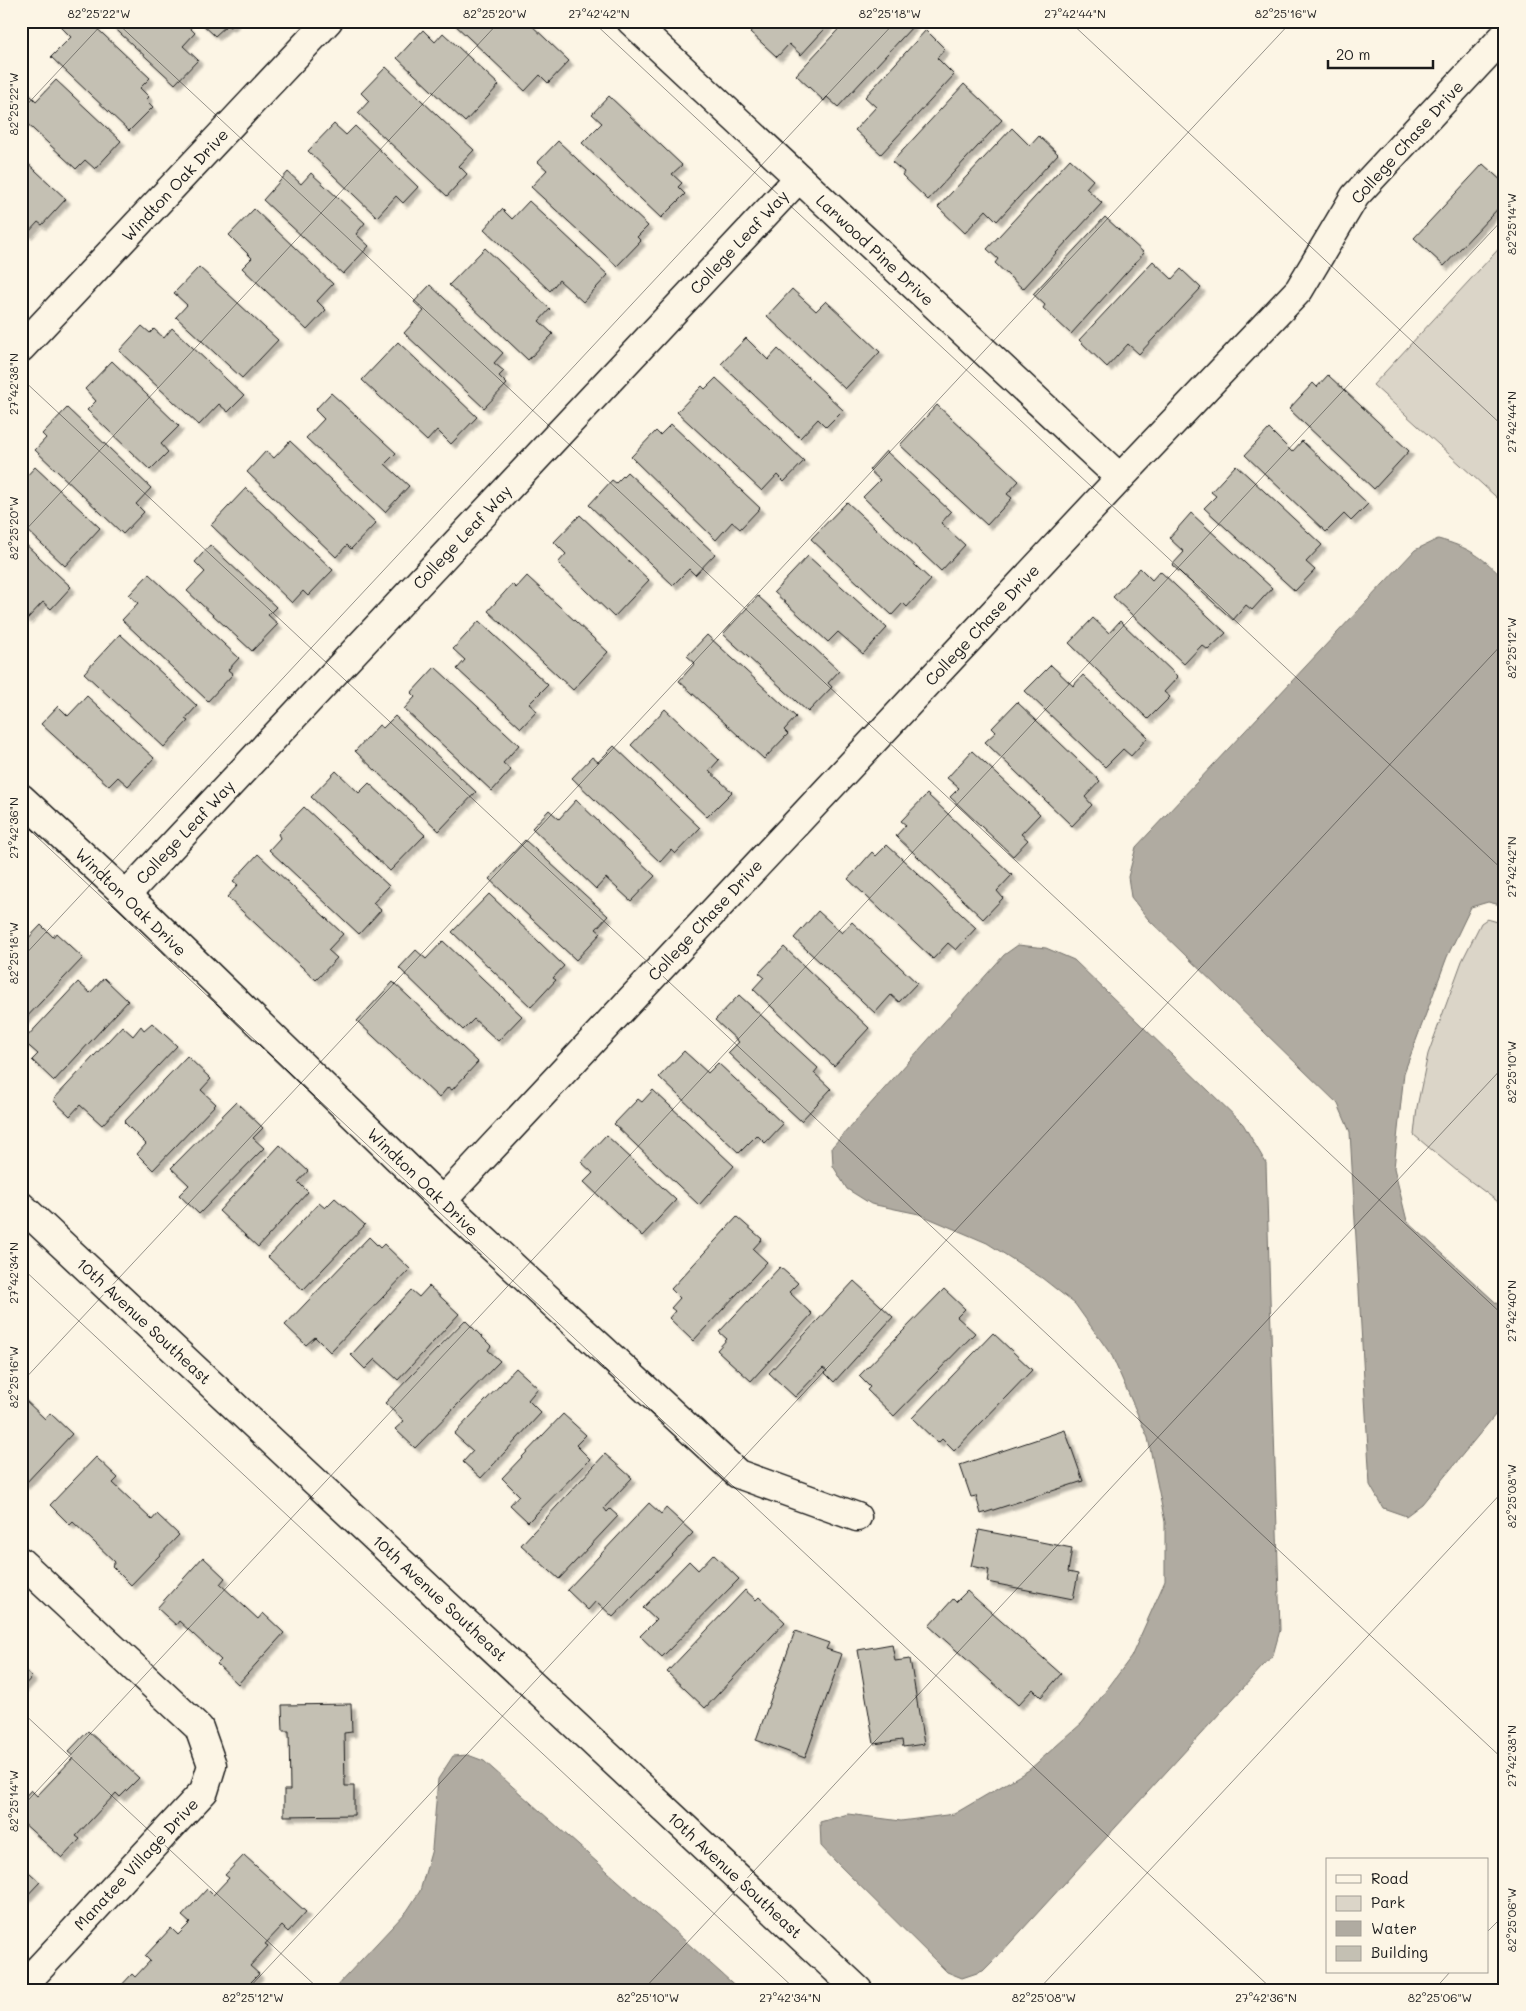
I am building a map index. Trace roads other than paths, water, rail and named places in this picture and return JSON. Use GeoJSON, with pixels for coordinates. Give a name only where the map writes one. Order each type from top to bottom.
{"type":"FeatureCollection","features":[{"type":"Feature","properties":{"kind":"street","name":"Windton Oak Drive"},"geometry":{"type":"LineString","coordinates":[[21,348],[328,21]]}},
{"type":"Feature","properties":{"kind":"street","name":"Larwood Pine Drive"},"geometry":{"type":"LineString","coordinates":[[631,21],[1120,478]]}},
{"type":"Feature","properties":{"kind":"street","name":"College Chase Drive"},"geometry":{"type":"LineString","coordinates":[[442,1201],[1120,478],[1299,290],[1355,196],[1505,35]]}},
{"type":"Feature","properties":{"kind":"street","name":"College Leaf Way"},"geometry":{"type":"LineString","coordinates":[[126,895],[798,179]]}},
{"type":"Feature","properties":{"kind":"street","name":"Windton Oak Drive"},"geometry":{"type":"LineString","coordinates":[[21,798],[126,895],[442,1201],[738,1474],[857,1517]]}},
{"type":"Feature","properties":{"kind":"street","name":"10th Avenue Southeast"},"geometry":{"type":"LineString","coordinates":[[21,1206],[858,1990]]}},
{"type":"Feature","properties":{"kind":"street","name":"Manatee Village Drive"},"geometry":{"type":"LineString","coordinates":[[21,1562],[199,1728],[212,1765],[204,1791],[21,1988]]}},
{"type":"Feature","properties":{"kind":"water"},"geometry":{"type":"Polygon","coordinates":[[[1438,539],[1467,549],[1475,554],[1490,565],[1505,581],[1505,906],[1488,902],[1471,907],[1447,957],[1404,1073],[1394,1168],[1407,1221],[1505,1311],[1505,1403],[1422,1504],[1406,1516],[1383,1508],[1370,1485],[1350,1132],[1338,1104],[1148,919],[1131,897],[1128,877],[1136,847],[1415,550],[1438,539]]]}},
{"type":"Feature","properties":{"kind":"water"},"geometry":{"type":"Polygon","coordinates":[[[1018,945],[1046,948],[1074,960],[1243,1124],[1266,1163],[1280,1630],[1273,1655],[1000,1954],[983,1971],[962,1978],[947,1972],[821,1846],[820,1822],[848,1814],[901,1821],[954,1814],[1029,1770],[1082,1723],[1131,1657],[1165,1581],[1165,1522],[1148,1438],[1112,1356],[1075,1304],[1042,1278],[987,1243],[919,1214],[871,1204],[847,1189],[833,1166],[832,1147],[1004,955],[1018,945]]]}},
{"type":"Feature","properties":{"kind":"water"},"geometry":{"type":"Polygon","coordinates":[[[468,1755],[484,1761],[740,1990],[333,1990],[407,1911],[420,1891],[432,1849],[438,1779],[453,1756],[468,1755]]]}}]}
